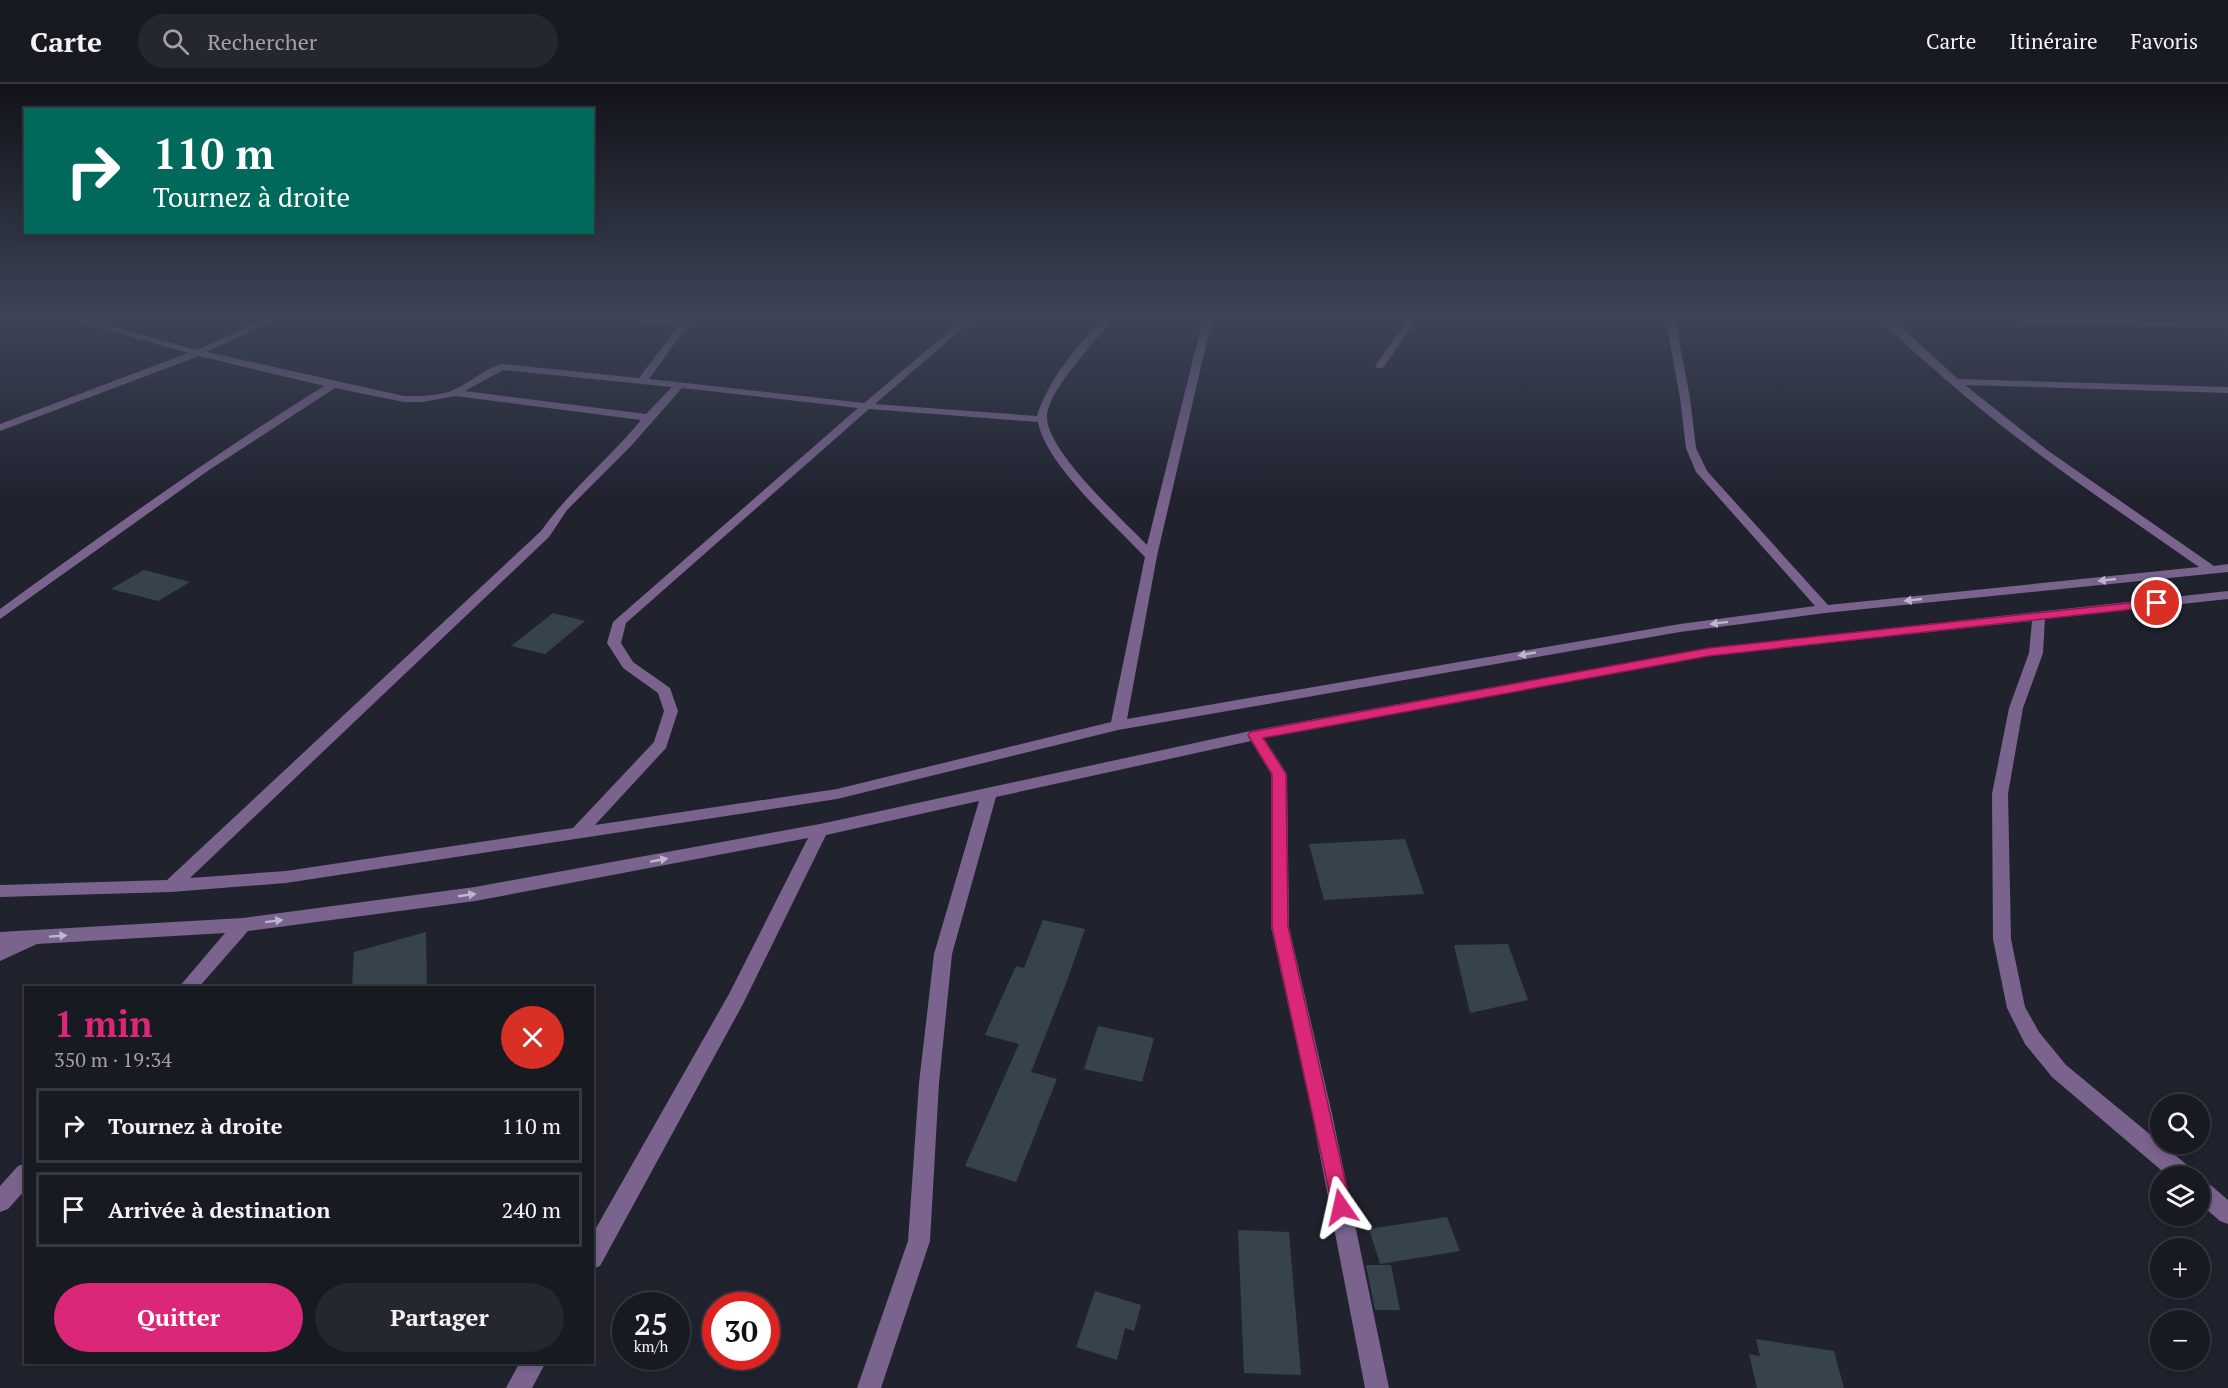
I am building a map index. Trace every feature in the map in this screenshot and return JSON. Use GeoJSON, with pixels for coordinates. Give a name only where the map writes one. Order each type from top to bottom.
{"type":"FeatureCollection","features":[{"type":"Feature","properties":{"kind":"street"},"geometry":{"type":"LineString","coordinates":[[0,428],[127,380]]}},
{"type":"Feature","properties":{"kind":"street"},"geometry":{"type":"LineString","coordinates":[[311,380],[404,399],[423,399],[455,393],[648,418]]}},
{"type":"Feature","properties":{"kind":"street"},"geometry":{"type":"LineString","coordinates":[[455,393],[477,380]]}},
{"type":"Feature","properties":{"kind":"street"},"geometry":{"type":"LineString","coordinates":[[631,380],[866,406],[1042,419]]}},
{"type":"Feature","properties":{"kind":"street"},"geometry":{"type":"LineString","coordinates":[[576,835],[661,744],[671,711],[665,691],[628,665],[614,644],[620,622],[897,380]]}},
{"type":"Feature","properties":{"kind":"street"},"geometry":{"type":"LineString","coordinates":[[1063,380],[1049,398],[1042,419],[1049,436],[1073,474],[1151,556]]}},
{"type":"Feature","properties":{"kind":"street"},"geometry":{"type":"LineString","coordinates":[[1118,725],[1151,556],[1193,380]]}},
{"type":"Feature","properties":{"kind":"street"},"geometry":{"type":"LineString","coordinates":[[1682,380],[1691,448],[1702,472],[1825,609]]}},
{"type":"Feature","properties":{"kind":"street"},"geometry":{"type":"LineString","coordinates":[[1952,380],[2068,470],[2212,570]]}},
{"type":"Feature","properties":{"kind":"street"},"geometry":{"type":"LineString","coordinates":[[1954,382],[2228,390]]}},
{"type":"Feature","properties":{"kind":"street"},"geometry":{"type":"LineString","coordinates":[[0,615],[234,447],[333,385]]}},
{"type":"Feature","properties":{"kind":"street"},"geometry":{"type":"LineString","coordinates":[[171,886],[545,534],[563,508],[626,445],[680,385]]}},
{"type":"Feature","properties":{"kind":"street"},"geometry":{"type":"LineString","coordinates":[[0,891],[171,886],[286,877],[576,835],[837,794],[1118,725],[1680,628],[1825,609],[2228,568]]}},
{"type":"Feature","properties":{"kind":"street"},"geometry":{"type":"LineString","coordinates":[[0,939],[243,925],[475,894],[820,830],[1255,735],[1709,652],[2228,596]]}},
{"type":"Feature","properties":{"kind":"street"},"geometry":{"type":"LineString","coordinates":[[2039,616],[2036,653],[2016,708],[2000,794],[2002,939],[2016,1008],[2032,1038],[2059,1071],[2172,1166]]}},
{"type":"Feature","properties":{"kind":"street"},"geometry":{"type":"LineString","coordinates":[[1255,735],[1279,774],[1280,927],[1322,1114],[1377,1388]]}},
{"type":"Feature","properties":{"kind":"street"},"geometry":{"type":"LineString","coordinates":[[869,1388],[919,1241],[929,1083],[943,954],[989,793]]}},
{"type":"Feature","properties":{"kind":"street"},"geometry":{"type":"LineString","coordinates":[[594,1254],[736,999],[820,830]]}},
{"type":"Feature","properties":{"kind":"street"},"geometry":{"type":"LineString","coordinates":[[189,986],[243,925]]}},
{"type":"Feature","properties":{"kind":"street"},"geometry":{"type":"LineString","coordinates":[[0,954],[36,938]]}},
{"type":"Feature","properties":{"kind":"street"},"geometry":{"type":"LineString","coordinates":[[0,1202],[24,1175]]}},
{"type":"Feature","properties":{"kind":"street"},"geometry":{"type":"LineString","coordinates":[[2210,1198],[2228,1214]]}},
{"type":"Feature","properties":{"kind":"street"},"geometry":{"type":"LineString","coordinates":[[518,1388],[533,1364]]}},
{"type":"Feature","properties":{"kind":"building"},"geometry":{"type":"Polygon","coordinates":[[[144,570],[190,582],[158,601],[111,589],[144,570]]]}},
{"type":"Feature","properties":{"kind":"building"},"geometry":{"type":"Polygon","coordinates":[[[553,613],[585,621],[545,654],[511,646],[553,613]]]}},
{"type":"Feature","properties":{"kind":"building"},"geometry":{"type":"Polygon","coordinates":[[[1405,839],[1424,894],[1324,900],[1309,844],[1405,839]]]}},
{"type":"Feature","properties":{"kind":"building"},"geometry":{"type":"Polygon","coordinates":[[[1043,920],[1085,929],[1031,1072],[1057,1079],[1016,1182],[965,1166],[1019,1044],[985,1035],[1016,966],[1024,968],[1043,920]]]}},
{"type":"Feature","properties":{"kind":"building"},"geometry":{"type":"Polygon","coordinates":[[[426,932],[427,986],[352,986],[354,952],[426,932]]]}},
{"type":"Feature","properties":{"kind":"building"},"geometry":{"type":"Polygon","coordinates":[[[1508,944],[1528,1000],[1470,1013],[1454,945],[1508,944]]]}},
{"type":"Feature","properties":{"kind":"building"},"geometry":{"type":"Polygon","coordinates":[[[1098,1026],[1154,1038],[1142,1082],[1084,1069],[1098,1026]]]}},
{"type":"Feature","properties":{"kind":"building"},"geometry":{"type":"Polygon","coordinates":[[[1447,1217],[1460,1251],[1380,1264],[1369,1229],[1447,1217]]]}},
{"type":"Feature","properties":{"kind":"building"},"geometry":{"type":"Polygon","coordinates":[[[1238,1230],[1289,1232],[1301,1375],[1244,1373],[1238,1230]]]}},
{"type":"Feature","properties":{"kind":"building"},"geometry":{"type":"Polygon","coordinates":[[[1366,1265],[1391,1265],[1400,1310],[1375,1310],[1366,1265]]]}},
{"type":"Feature","properties":{"kind":"building"},"geometry":{"type":"Polygon","coordinates":[[[1095,1291],[1141,1305],[1134,1331],[1125,1328],[1117,1360],[1076,1347],[1095,1291]]]}},
{"type":"Feature","properties":{"kind":"building"},"geometry":{"type":"Polygon","coordinates":[[[1756,1339],[1834,1351],[1844,1388],[1757,1388],[1749,1354],[1760,1356],[1756,1339]]]}},
{"type":"Feature","properties":{"kind":"route"},"geometry":{"type":"LineString","coordinates":[[1341,1207],[1280,927],[1279,774],[1255,735],[1709,652],[2157,603]]}}]}
